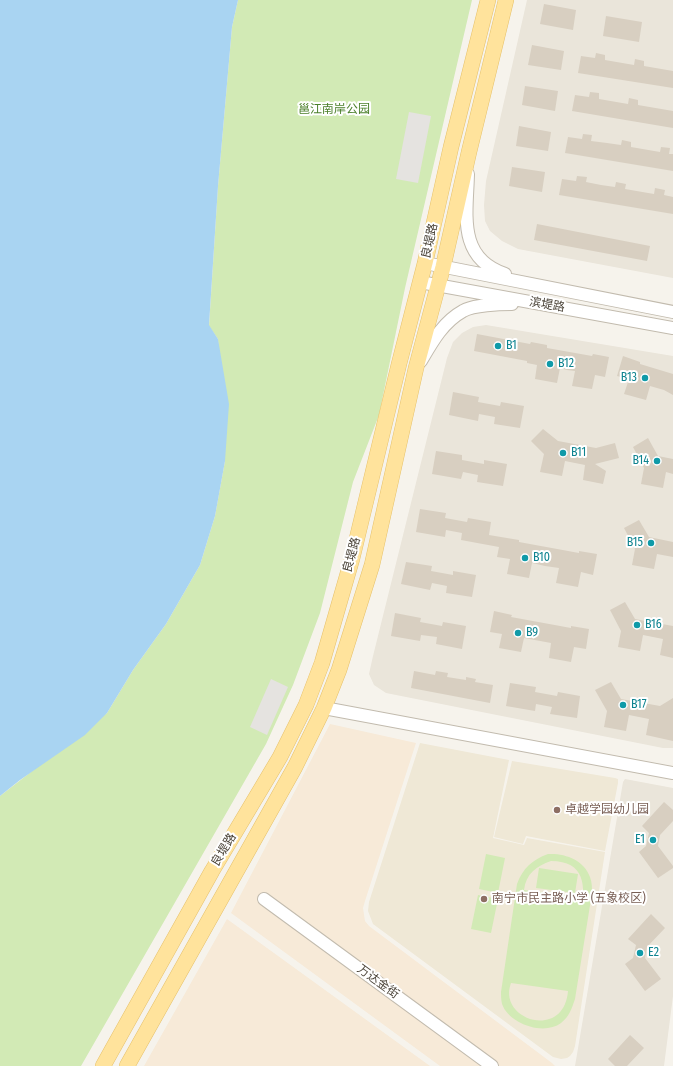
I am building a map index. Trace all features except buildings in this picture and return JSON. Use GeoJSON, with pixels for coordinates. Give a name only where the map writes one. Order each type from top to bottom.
{"type":"FeatureCollection","features":[{"type":"Feature","properties":{"kind":"main road","name":"良堤路"},"geometry":{"type":"LineString","coordinates":[[103,1066],[212,871],[280,757],[306,705],[322,663],[352,559],[399,364],[426,263],[452,147],[488,0]]}},
{"type":"Feature","properties":{"kind":"main road","name":"良堤路"},"geometry":{"type":"LineString","coordinates":[[127,1066],[295,767],[324,708],[339,670],[372,565],[416,368],[443,267],[506,0]]}},
{"type":"Feature","properties":{"kind":"main road"},"geometry":{"type":"LineString","coordinates":[[452,147],[469,152]]}},
{"type":"Feature","properties":{"kind":"main road"},"geometry":{"type":"LineString","coordinates":[[399,364],[416,368]]}},
{"type":"Feature","properties":{"kind":"street"},"geometry":{"type":"LineString","coordinates":[[469,152],[467,229],[473,249],[486,265],[500,272],[542,286]]}},
{"type":"Feature","properties":{"kind":"street","name":"滨堤路"},"geometry":{"type":"LineString","coordinates":[[426,263],[673,312]]}},
{"type":"Feature","properties":{"kind":"street","name":"滨堤路"},"geometry":{"type":"LineString","coordinates":[[420,282],[673,328]]}},
{"type":"Feature","properties":{"kind":"street"},"geometry":{"type":"LineString","coordinates":[[538,304],[518,299],[515,291],[520,285],[542,286]]}},
{"type":"Feature","properties":{"kind":"street"},"geometry":{"type":"LineString","coordinates":[[416,368],[438,332],[463,310],[506,304],[538,304]]}},
{"type":"Feature","properties":{"kind":"street"},"geometry":{"type":"LineString","coordinates":[[324,708],[673,773]]}},
{"type":"Feature","properties":{"kind":"street"},"geometry":{"type":"LineString","coordinates":[[649,769],[673,766]]}},
{"type":"Feature","properties":{"kind":"street"},"geometry":{"type":"LineString","coordinates":[[649,769],[673,779]]}},
{"type":"Feature","properties":{"kind":"street","name":"万达金街"},"geometry":{"type":"LineString","coordinates":[[264,900],[492,1066]]}},
{"type":"Feature","properties":{"kind":"shaded area"},"geometry":{"type":"Polygon","coordinates":[[[527,0],[673,0],[673,278],[518,249],[502,241],[490,231],[485,221],[484,205],[486,181],[527,0]]]}},
{"type":"Feature","properties":{"kind":"shaded area"},"geometry":{"type":"Polygon","coordinates":[[[409,112],[431,116],[418,183],[396,179],[409,112]]]}},
{"type":"Feature","properties":{"kind":"shaded area"},"geometry":{"type":"Polygon","coordinates":[[[486,325],[673,356],[673,748],[663,748],[386,693],[374,685],[369,674],[447,358],[453,342],[462,333],[473,327],[486,325]]]}},
{"type":"Feature","properties":{"kind":"shaded area"},"geometry":{"type":"Polygon","coordinates":[[[271,679],[288,687],[267,735],[250,727],[271,679]]]}},
{"type":"Feature","properties":{"kind":"shaded area"},"geometry":{"type":"Polygon","coordinates":[[[330,724],[416,743],[365,901],[363,908],[365,921],[369,926],[555,1066],[440,1066],[231,913],[330,724]]]}},
{"type":"Feature","properties":{"kind":"shaded area","name":"南宁市民主路小学 (五象校区)"},"geometry":{"type":"Polygon","coordinates":[[[420,743],[509,760],[493,838],[524,845],[527,838],[605,852],[575,1046],[573,1052],[567,1058],[561,1059],[553,1057],[373,924],[368,911],[369,902],[420,743]]]}},
{"type":"Feature","properties":{"kind":"shaded area","name":"卓越学园幼儿园"},"geometry":{"type":"Polygon","coordinates":[[[512,761],[618,779],[605,851],[526,836],[523,844],[494,837],[512,761]]]}},
{"type":"Feature","properties":{"kind":"shaded area"},"geometry":{"type":"Polygon","coordinates":[[[625,779],[673,788],[673,996],[664,1066],[575,1066],[623,782],[625,779]]]}},
{"type":"Feature","properties":{"kind":"shaded area"},"geometry":{"type":"Polygon","coordinates":[[[227,919],[430,1066],[144,1066],[227,919]]]}},
{"type":"Feature","properties":{"kind":"green space","name":"邕江南岸公园"},"geometry":{"type":"Polygon","coordinates":[[[238,0],[472,0],[405,288],[379,415],[353,482],[320,613],[293,685],[266,744],[81,1066],[0,1066],[0,796],[107,713],[133,670],[166,624],[200,565],[215,516],[225,461],[218,339],[209,326],[218,186],[232,27],[238,0]]]}},
{"type":"Feature","properties":{"kind":"green space"},"geometry":{"type":"Polygon","coordinates":[[[486,854],[505,858],[498,893],[479,889],[486,854]]]}},
{"type":"Feature","properties":{"kind":"green space"},"geometry":{"type":"Polygon","coordinates":[[[548,854],[567,856],[579,862],[583,866],[592,883],[592,893],[575,999],[570,1012],[564,1021],[554,1027],[546,1028],[528,1026],[512,1017],[502,1004],[501,995],[517,884],[522,873],[533,862],[548,854]],[[551,861],[541,865],[529,875],[524,890],[583,898],[583,884],[577,870],[571,865],[562,862],[551,861]],[[511,983],[509,996],[513,1007],[522,1015],[533,1020],[545,1020],[555,1016],[564,1007],[568,991],[511,983]]]}},
{"type":"Feature","properties":{"kind":"green space"},"geometry":{"type":"Polygon","coordinates":[[[539,868],[578,874],[575,893],[536,888],[539,868]]]}},
{"type":"Feature","properties":{"kind":"green space"},"geometry":{"type":"Polygon","coordinates":[[[478,895],[498,899],[491,933],[471,929],[478,895]]]}},
{"type":"Feature","properties":{"kind":"water"},"geometry":{"type":"Polygon","coordinates":[[[0,0],[238,0],[232,27],[218,186],[209,325],[218,339],[229,404],[225,461],[215,516],[200,565],[166,624],[133,670],[107,713],[85,735],[20,780],[0,796],[0,0]]]}},
{"type":"Feature","properties":{"kind":"place","name":"B1"},"geometry":{"type":"Point","coordinates":[498,346]}},
{"type":"Feature","properties":{"kind":"place","name":"B12"},"geometry":{"type":"Point","coordinates":[550,364]}},
{"type":"Feature","properties":{"kind":"place","name":"B13"},"geometry":{"type":"Point","coordinates":[645,378]}},
{"type":"Feature","properties":{"kind":"place","name":"B11"},"geometry":{"type":"Point","coordinates":[563,453]}},
{"type":"Feature","properties":{"kind":"place","name":"B14"},"geometry":{"type":"Point","coordinates":[657,461]}},
{"type":"Feature","properties":{"kind":"place","name":"B15"},"geometry":{"type":"Point","coordinates":[651,543]}},
{"type":"Feature","properties":{"kind":"place","name":"B10"},"geometry":{"type":"Point","coordinates":[525,558]}},
{"type":"Feature","properties":{"kind":"place","name":"B16"},"geometry":{"type":"Point","coordinates":[637,625]}},
{"type":"Feature","properties":{"kind":"place","name":"B9"},"geometry":{"type":"Point","coordinates":[518,633]}},
{"type":"Feature","properties":{"kind":"place","name":"B17"},"geometry":{"type":"Point","coordinates":[623,705]}},
{"type":"Feature","properties":{"kind":"place","name":"卓越学园幼儿园"},"geometry":{"type":"Point","coordinates":[557,810]}},
{"type":"Feature","properties":{"kind":"place","name":"E1"},"geometry":{"type":"Point","coordinates":[653,840]}},
{"type":"Feature","properties":{"kind":"place","name":"南宁市民主路小学 (五象校区)"},"geometry":{"type":"Point","coordinates":[484,899]}},
{"type":"Feature","properties":{"kind":"place","name":"E2"},"geometry":{"type":"Point","coordinates":[640,953]}}]}
